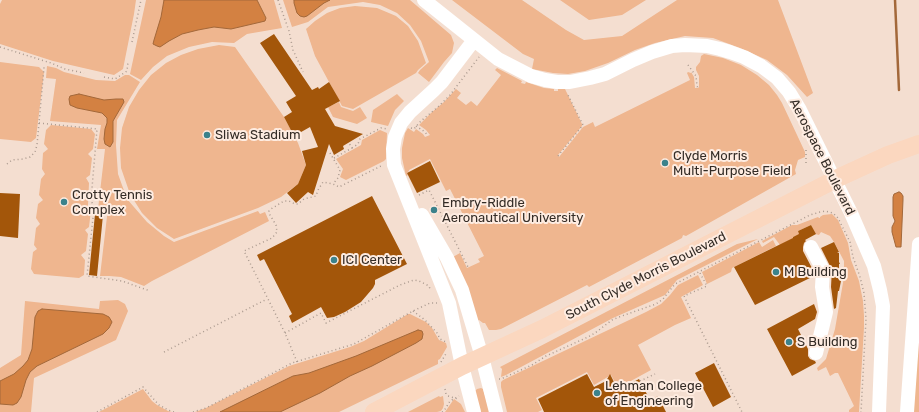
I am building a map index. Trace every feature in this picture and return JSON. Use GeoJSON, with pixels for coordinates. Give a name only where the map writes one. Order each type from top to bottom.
{"type":"FeatureCollection","features":[{"type":"Feature","properties":{"kind":"main road","name":"South Clyde Morris Boulevard"},"geometry":{"type":"LineString","coordinates":[[374,412],[462,366],[542,329],[834,180],[888,155],[919,144]]}},
{"type":"Feature","properties":{"kind":"street","name":"Aerospace Boulevard"},"geometry":{"type":"LineString","coordinates":[[424,0],[472,43],[531,76],[557,82],[570,82],[605,74],[652,52],[672,46],[685,45],[720,48],[744,57],[761,66],[777,78],[789,92],[800,110],[851,213],[874,266],[883,306],[879,412]]}},
{"type":"Feature","properties":{"kind":"street"},"geometry":{"type":"LineString","coordinates":[[472,43],[442,82],[410,112],[401,123],[395,138],[393,149],[394,165],[449,303],[462,366],[474,412]]}},
{"type":"Feature","properties":{"kind":"street"},"geometry":{"type":"LineString","coordinates":[[401,182],[447,258],[462,290],[489,382],[496,412]]}},
{"type":"Feature","properties":{"kind":"street"},"geometry":{"type":"LineString","coordinates":[[907,412],[919,244]]}},
{"type":"Feature","properties":{"kind":"street"},"geometry":{"type":"LineString","coordinates":[[811,247],[823,270],[822,288],[826,312],[816,353]]}},
{"type":"Feature","properties":{"kind":"path"},"geometry":{"type":"LineString","coordinates":[[132,42],[141,0]]}},
{"type":"Feature","properties":{"kind":"path"},"geometry":{"type":"LineString","coordinates":[[278,0],[289,30],[293,50],[303,72]]}},
{"type":"Feature","properties":{"kind":"path"},"geometry":{"type":"LineString","coordinates":[[407,126],[414,129],[420,121],[450,95],[480,56],[472,43]]}},
{"type":"Feature","properties":{"kind":"path"},"geometry":{"type":"LineString","coordinates":[[0,47],[51,63],[65,70],[84,73]]}},
{"type":"Feature","properties":{"kind":"path"},"geometry":{"type":"LineString","coordinates":[[104,77],[115,79],[127,71],[128,62]]}},
{"type":"Feature","properties":{"kind":"path"},"geometry":{"type":"LineString","coordinates":[[688,65],[696,76],[698,88]]}},
{"type":"Feature","properties":{"kind":"path"},"geometry":{"type":"LineString","coordinates":[[7,164],[12,160],[30,157],[35,152],[44,68],[41,68]]}},
{"type":"Feature","properties":{"kind":"path"},"geometry":{"type":"LineString","coordinates":[[558,156],[584,125],[565,89]]}},
{"type":"Feature","properties":{"kind":"path"},"geometry":{"type":"LineString","coordinates":[[39,122],[97,129],[90,200],[94,208],[88,276],[122,280],[150,291]]}},
{"type":"Feature","properties":{"kind":"path"},"geometry":{"type":"LineString","coordinates":[[416,126],[428,136]]}},
{"type":"Feature","properties":{"kind":"path"},"geometry":{"type":"LineString","coordinates":[[334,158],[358,144],[360,139],[380,128],[391,130]]}},
{"type":"Feature","properties":{"kind":"path"},"geometry":{"type":"LineString","coordinates":[[349,143],[352,148]]}},
{"type":"Feature","properties":{"kind":"path"},"geometry":{"type":"LineString","coordinates":[[803,144],[806,151],[806,162]]}},
{"type":"Feature","properties":{"kind":"path"},"geometry":{"type":"LineString","coordinates":[[330,153],[340,170],[338,178],[333,184]]}},
{"type":"Feature","properties":{"kind":"path"},"geometry":{"type":"LineString","coordinates":[[297,362],[285,333],[244,251],[272,238],[277,232],[276,226],[269,211],[271,209],[284,202],[289,201],[298,204],[304,199],[316,196],[323,182],[339,187],[386,164]]}},
{"type":"Feature","properties":{"kind":"path"},"geometry":{"type":"LineString","coordinates":[[417,196],[429,190],[468,267]]}},
{"type":"Feature","properties":{"kind":"path"},"geometry":{"type":"LineString","coordinates":[[489,382],[519,371],[546,356],[588,337],[619,316],[656,304],[663,299],[676,284],[810,215],[825,211],[838,218],[850,242],[864,293],[866,319],[861,412]]}},
{"type":"Feature","properties":{"kind":"path"},"geometry":{"type":"LineString","coordinates":[[700,272],[706,286],[684,296],[742,412]]}},
{"type":"Feature","properties":{"kind":"path"},"geometry":{"type":"LineString","coordinates":[[321,313],[326,323],[400,285],[414,280],[429,286],[431,290]]}},
{"type":"Feature","properties":{"kind":"path"},"geometry":{"type":"LineString","coordinates":[[164,352],[267,298]]}},
{"type":"Feature","properties":{"kind":"path"},"geometry":{"type":"LineString","coordinates":[[193,412],[206,408],[292,364],[354,344],[430,302],[439,305],[436,298]]}},
{"type":"Feature","properties":{"kind":"path"},"geometry":{"type":"LineString","coordinates":[[285,333],[324,312]]}},
{"type":"Feature","properties":{"kind":"path"},"geometry":{"type":"LineString","coordinates":[[443,357],[448,350]]}},
{"type":"Feature","properties":{"kind":"path"},"geometry":{"type":"LineString","coordinates":[[640,381],[655,374]]}},
{"type":"Feature","properties":{"kind":"path"},"geometry":{"type":"LineString","coordinates":[[97,412],[142,387],[159,405],[174,412]]}},
{"type":"Feature","properties":{"kind":"path"},"geometry":{"type":"LineString","coordinates":[[442,412],[450,401],[469,392]]}},
{"type":"Feature","properties":{"kind":"shaded area"},"geometry":{"type":"Polygon","coordinates":[[[2,0],[136,0],[123,69],[114,75],[53,61],[0,44],[0,4],[2,0]]]}},
{"type":"Feature","properties":{"kind":"shaded area"},"geometry":{"type":"Polygon","coordinates":[[[146,0],[274,0],[282,28],[247,34],[234,43],[212,42],[189,47],[167,56],[153,67],[141,80],[130,74],[146,0]]]}},
{"type":"Feature","properties":{"kind":"shaded area"},"geometry":{"type":"Polygon","coordinates":[[[164,0],[257,0],[266,18],[265,21],[231,29],[214,27],[182,34],[160,47],[153,44],[161,17],[164,0]]]}},
{"type":"Feature","properties":{"kind":"shaded area"},"geometry":{"type":"Polygon","coordinates":[[[283,0],[410,0],[451,35],[454,43],[452,53],[429,82],[418,73],[429,62],[421,41],[410,25],[397,13],[380,5],[363,2],[328,7],[308,22],[292,27],[283,0]]]}},
{"type":"Feature","properties":{"kind":"shaded area"},"geometry":{"type":"Polygon","coordinates":[[[294,0],[330,0],[304,17],[297,13],[294,0]]]}},
{"type":"Feature","properties":{"kind":"shaded area"},"geometry":{"type":"Polygon","coordinates":[[[452,0],[522,0],[566,30],[584,40],[622,36],[677,0],[778,0],[813,93],[807,97],[787,75],[767,60],[713,38],[685,36],[655,43],[635,50],[608,63],[585,71],[568,74],[532,69],[534,59],[523,54],[452,0]]]}},
{"type":"Feature","properties":{"kind":"shaded area"},"geometry":{"type":"Polygon","coordinates":[[[560,0],[646,0],[622,15],[589,20],[560,0]]]}},
{"type":"Feature","properties":{"kind":"shaded area"},"geometry":{"type":"Polygon","coordinates":[[[355,6],[377,8],[396,16],[408,26],[418,41],[426,63],[416,73],[353,109],[342,106],[315,56],[306,29],[327,13],[340,8],[355,6]]]}},
{"type":"Feature","properties":{"kind":"shaded area","name":"Sliwa Stadium"},"geometry":{"type":"Polygon","coordinates":[[[219,45],[235,47],[284,117],[298,143],[306,165],[298,184],[281,197],[258,208],[174,239],[157,228],[142,213],[130,194],[121,168],[120,148],[122,128],[129,107],[139,90],[151,75],[166,63],[181,55],[198,49],[219,45]]]}},
{"type":"Feature","properties":{"kind":"shaded area"},"geometry":{"type":"Polygon","coordinates":[[[704,54],[723,58],[741,65],[769,85],[777,95],[805,152],[805,157],[798,160],[795,170],[796,174],[686,236],[683,235],[682,238],[589,287],[587,285],[501,329],[489,330],[485,323],[479,320],[476,322],[451,258],[460,253],[467,268],[480,262],[478,259],[484,256],[450,189],[446,191],[430,159],[409,170],[407,173],[408,175],[406,176],[402,158],[402,148],[405,133],[408,128],[414,132],[416,129],[425,137],[430,135],[419,125],[456,89],[461,93],[457,98],[466,105],[471,101],[477,106],[501,75],[495,70],[497,68],[522,81],[521,83],[525,84],[526,82],[544,88],[554,89],[554,91],[558,91],[558,89],[565,89],[582,126],[558,155],[559,157],[583,127],[593,122],[595,127],[690,80],[687,73],[688,72],[691,72],[694,77],[695,88],[698,88],[699,76],[696,67],[700,62],[701,56],[704,54]]]}},
{"type":"Feature","properties":{"kind":"shaded area"},"geometry":{"type":"Polygon","coordinates":[[[0,62],[39,67],[44,72],[36,138],[31,142],[0,139],[0,62]]]}},
{"type":"Feature","properties":{"kind":"shaded area"},"geometry":{"type":"Polygon","coordinates":[[[47,66],[96,80],[115,81],[125,75],[129,75],[140,82],[117,120],[116,145],[118,174],[127,199],[147,222],[164,236],[174,242],[258,211],[260,214],[265,212],[269,221],[144,286],[121,277],[100,276],[108,208],[98,209],[105,149],[97,149],[101,125],[50,121],[56,79],[46,78],[47,66]]]}},
{"type":"Feature","properties":{"kind":"shaded area"},"geometry":{"type":"Polygon","coordinates":[[[79,94],[104,100],[123,99],[124,102],[113,121],[113,142],[110,147],[105,144],[104,139],[107,118],[102,113],[77,108],[70,105],[70,96],[79,94]]]}},
{"type":"Feature","properties":{"kind":"shaded area"},"geometry":{"type":"Polygon","coordinates":[[[397,94],[404,101],[395,110],[388,126],[371,122],[373,110],[397,94]]]}},
{"type":"Feature","properties":{"kind":"shaded area"},"geometry":{"type":"Polygon","coordinates":[[[339,102],[341,107],[353,111],[360,107],[367,118],[357,124],[333,117],[328,107],[339,102]]]}},
{"type":"Feature","properties":{"kind":"shaded area","name":"Crotty Tennis Complex"},"geometry":{"type":"Polygon","coordinates":[[[51,125],[91,129],[95,134],[93,149],[88,154],[92,158],[90,175],[86,178],[89,183],[88,205],[91,210],[89,227],[85,230],[88,234],[86,251],[81,255],[85,260],[84,275],[79,278],[34,274],[31,269],[33,252],[37,249],[34,245],[36,228],[40,224],[36,218],[38,204],[43,200],[39,195],[41,179],[45,174],[42,169],[43,153],[48,149],[44,144],[46,130],[51,125]]]}},
{"type":"Feature","properties":{"kind":"shaded area"},"geometry":{"type":"Polygon","coordinates":[[[380,130],[387,133],[386,159],[346,180],[340,177],[343,169],[336,159],[361,145],[362,140],[380,130]]]}},
{"type":"Feature","properties":{"kind":"shaded area"},"geometry":{"type":"Polygon","coordinates":[[[899,192],[903,196],[901,247],[896,247],[892,232],[892,227],[895,221],[893,216],[893,197],[894,194],[899,192]]]}},
{"type":"Feature","properties":{"kind":"shaded area"},"geometry":{"type":"Polygon","coordinates":[[[832,214],[838,220],[848,243],[851,260],[859,281],[863,301],[864,327],[859,412],[849,412],[849,410],[854,406],[838,373],[830,376],[826,367],[818,371],[817,368],[826,359],[835,329],[844,277],[844,261],[834,242],[830,236],[821,232],[819,235],[815,234],[811,225],[798,231],[803,241],[798,235],[793,237],[796,244],[792,239],[780,245],[774,237],[763,243],[762,241],[792,225],[797,225],[818,217],[820,218],[823,215],[832,214]]]}},
{"type":"Feature","properties":{"kind":"shaded area"},"geometry":{"type":"Polygon","coordinates":[[[758,239],[677,280],[665,295],[613,318],[501,377],[502,369],[500,367],[737,244],[758,239]]]}},
{"type":"Feature","properties":{"kind":"shaded area"},"geometry":{"type":"Polygon","coordinates":[[[773,240],[776,246],[732,268],[731,272],[707,284],[702,272],[759,242],[762,247],[773,240]]]}},
{"type":"Feature","properties":{"kind":"shaded area"},"geometry":{"type":"Polygon","coordinates":[[[698,275],[703,285],[681,297],[691,318],[638,345],[651,370],[618,388],[611,375],[594,385],[587,372],[536,398],[542,410],[538,412],[507,412],[501,387],[501,382],[503,380],[661,304],[678,285],[698,275]]]}},
{"type":"Feature","properties":{"kind":"shaded area"},"geometry":{"type":"Polygon","coordinates":[[[118,300],[125,304],[128,311],[116,340],[34,378],[31,412],[0,412],[0,368],[21,355],[25,301],[99,309],[100,301],[118,300]]]}},
{"type":"Feature","properties":{"kind":"shaded area"},"geometry":{"type":"Polygon","coordinates":[[[42,309],[103,314],[109,317],[112,322],[103,334],[37,366],[30,372],[21,397],[17,403],[13,405],[0,404],[0,381],[14,374],[28,360],[32,349],[35,317],[38,311],[42,309]]]}},
{"type":"Feature","properties":{"kind":"shaded area"},"geometry":{"type":"Polygon","coordinates":[[[919,311],[919,412],[913,412],[919,311]]]}},
{"type":"Feature","properties":{"kind":"shaded area"},"geometry":{"type":"Polygon","coordinates":[[[408,314],[426,322],[432,328],[439,340],[446,343],[447,347],[438,360],[438,364],[339,412],[195,412],[206,408],[289,366],[350,347],[364,341],[408,314]]]}},
{"type":"Feature","properties":{"kind":"shaded area"},"geometry":{"type":"Polygon","coordinates":[[[418,330],[422,331],[423,334],[422,339],[416,343],[280,412],[220,412],[293,376],[309,373],[356,356],[418,330]]]}},
{"type":"Feature","properties":{"kind":"shaded area"},"geometry":{"type":"Polygon","coordinates":[[[481,388],[483,389],[490,412],[479,412],[475,391],[481,388]]]}},
{"type":"Feature","properties":{"kind":"shaded area"},"geometry":{"type":"Polygon","coordinates":[[[143,389],[157,405],[172,412],[99,412],[143,389]]]}},
{"type":"Feature","properties":{"kind":"shaded area"},"geometry":{"type":"Polygon","coordinates":[[[439,396],[443,396],[444,404],[441,411],[408,412],[439,396]]]}},
{"type":"Feature","properties":{"kind":"shaded area"},"geometry":{"type":"Polygon","coordinates":[[[454,399],[461,404],[465,412],[445,412],[454,399]]]}},
{"type":"Feature","properties":{"kind":"building"},"geometry":{"type":"Polygon","coordinates":[[[274,34],[312,90],[318,87],[319,89],[329,82],[340,101],[325,109],[335,126],[363,134],[343,146],[344,149],[334,155],[329,144],[313,195],[308,192],[296,203],[287,193],[298,184],[306,165],[302,151],[318,147],[310,127],[294,136],[284,117],[292,112],[286,102],[296,96],[260,43],[274,34]]]}},
{"type":"Feature","properties":{"kind":"building"},"geometry":{"type":"Polygon","coordinates":[[[430,161],[440,182],[417,193],[407,173],[430,161]]]}},
{"type":"Feature","properties":{"kind":"building"},"geometry":{"type":"Polygon","coordinates":[[[0,193],[20,194],[18,238],[0,236],[0,193]]]}},
{"type":"Feature","properties":{"kind":"building","name":"ICI Center"},"geometry":{"type":"Polygon","coordinates":[[[372,196],[407,264],[375,280],[373,288],[361,302],[345,312],[334,317],[327,318],[321,307],[292,323],[289,316],[292,314],[264,259],[260,261],[257,255],[372,196]]]}},
{"type":"Feature","properties":{"kind":"building"},"geometry":{"type":"Polygon","coordinates":[[[95,214],[103,215],[97,276],[89,275],[95,214]]]}},
{"type":"Feature","properties":{"kind":"building","name":"M Building"},"geometry":{"type":"Polygon","coordinates":[[[811,225],[816,234],[805,240],[803,251],[814,272],[814,276],[755,305],[734,267],[793,238],[799,234],[798,231],[811,225]]]}},
{"type":"Feature","properties":{"kind":"building"},"geometry":{"type":"Polygon","coordinates":[[[834,242],[839,252],[837,253],[839,253],[839,280],[841,281],[836,308],[834,309],[831,287],[832,268],[821,248],[834,242]]]}},
{"type":"Feature","properties":{"kind":"building","name":"S Building"},"geometry":{"type":"Polygon","coordinates":[[[814,304],[817,312],[815,319],[798,329],[808,349],[808,356],[816,363],[792,376],[767,329],[814,304]]]}},
{"type":"Feature","properties":{"kind":"building"},"geometry":{"type":"Polygon","coordinates":[[[714,363],[731,397],[713,407],[695,373],[714,363]]]}},
{"type":"Feature","properties":{"kind":"building","name":"Lehman College of Engineering"},"geometry":{"type":"Polygon","coordinates":[[[587,374],[594,387],[606,381],[610,374],[618,390],[639,379],[650,400],[658,396],[666,412],[544,412],[538,399],[587,374]]]}},
{"type":"Feature","properties":{"kind":"waterway"},"geometry":{"type":"LineString","coordinates":[[895,0],[899,90]]}},
{"type":"Feature","properties":{"kind":"place","name":"Sliwa Stadium"},"geometry":{"type":"Point","coordinates":[207,135]}},
{"type":"Feature","properties":{"kind":"place","name":"Clyde Morris Multi-Purpose Field"},"geometry":{"type":"Point","coordinates":[665,163]}},
{"type":"Feature","properties":{"kind":"place","name":"Crotty Tennis Complex"},"geometry":{"type":"Point","coordinates":[64,202]}},
{"type":"Feature","properties":{"kind":"place","name":"Embry-Riddle Aeronautical University"},"geometry":{"type":"Point","coordinates":[434,210]}},
{"type":"Feature","properties":{"kind":"place","name":"ICI Center"},"geometry":{"type":"Point","coordinates":[334,260]}},
{"type":"Feature","properties":{"kind":"place","name":"M Building"},"geometry":{"type":"Point","coordinates":[776,272]}},
{"type":"Feature","properties":{"kind":"place","name":"S Building"},"geometry":{"type":"Point","coordinates":[789,342]}},
{"type":"Feature","properties":{"kind":"place","name":"Lehman College of Engineering"},"geometry":{"type":"Point","coordinates":[597,393]}}]}
